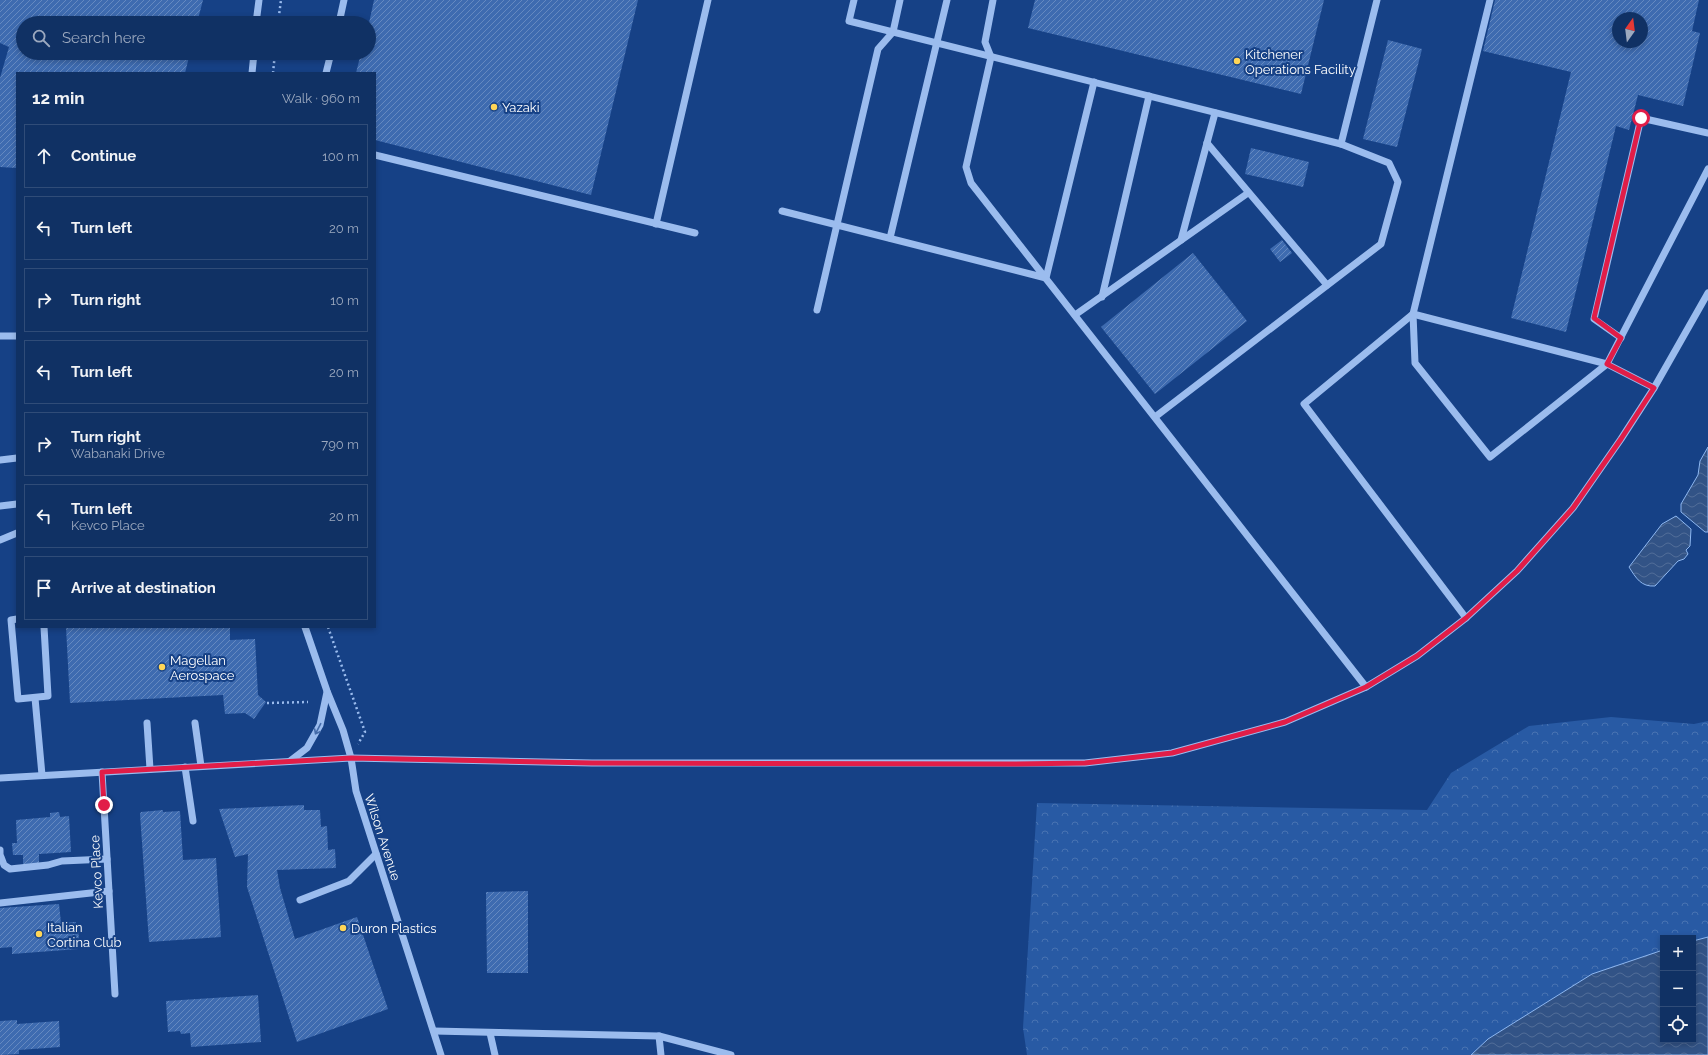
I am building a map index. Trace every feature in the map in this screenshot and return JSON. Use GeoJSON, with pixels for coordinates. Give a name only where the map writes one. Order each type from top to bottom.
{"type":"FeatureCollection","features":[{"type":"Feature","properties":{"kind":"street"},"geometry":{"type":"LineString","coordinates":[[257,16],[258,0]]}},
{"type":"Feature","properties":{"kind":"street"},"geometry":{"type":"LineString","coordinates":[[341,16],[344,0]]}},
{"type":"Feature","properties":{"kind":"street"},"geometry":{"type":"LineString","coordinates":[[656,224],[708,0]]}},
{"type":"Feature","properties":{"kind":"street"},"geometry":{"type":"LineString","coordinates":[[854,0],[849,21],[1341,144],[1389,163],[1398,182],[1380,244],[1155,417]]}},
{"type":"Feature","properties":{"kind":"street"},"geometry":{"type":"LineString","coordinates":[[817,310],[878,49],[892,32],[900,0]]}},
{"type":"Feature","properties":{"kind":"street"},"geometry":{"type":"LineString","coordinates":[[890,238],[947,0]]}},
{"type":"Feature","properties":{"kind":"street"},"geometry":{"type":"LineString","coordinates":[[993,0],[985,42],[991,56],[966,167],[971,183],[1366,687]]}},
{"type":"Feature","properties":{"kind":"street"},"geometry":{"type":"LineString","coordinates":[[1341,144],[1377,0]]}},
{"type":"Feature","properties":{"kind":"street"},"geometry":{"type":"LineString","coordinates":[[1490,0],[1414,314],[1415,363],[1490,457],[1607,364],[1708,169]]}},
{"type":"Feature","properties":{"kind":"street"},"geometry":{"type":"LineString","coordinates":[[252,72],[253,60]]}},
{"type":"Feature","properties":{"kind":"street"},"geometry":{"type":"LineString","coordinates":[[326,72],[329,60]]}},
{"type":"Feature","properties":{"kind":"street"},"geometry":{"type":"LineString","coordinates":[[1046,278],[1094,82]]}},
{"type":"Feature","properties":{"kind":"street"},"geometry":{"type":"LineString","coordinates":[[1102,296],[1149,96]]}},
{"type":"Feature","properties":{"kind":"street"},"geometry":{"type":"LineString","coordinates":[[1181,240],[1215,113]]}},
{"type":"Feature","properties":{"kind":"street"},"geometry":{"type":"LineString","coordinates":[[1621,338],[1594,318],[1641,118],[1708,133]]}},
{"type":"Feature","properties":{"kind":"street"},"geometry":{"type":"LineString","coordinates":[[1207,144],[1327,285]]}},
{"type":"Feature","properties":{"kind":"street"},"geometry":{"type":"LineString","coordinates":[[376,155],[695,233]]}},
{"type":"Feature","properties":{"kind":"street"},"geometry":{"type":"LineString","coordinates":[[1075,315],[1248,193]]}},
{"type":"Feature","properties":{"kind":"street"},"geometry":{"type":"LineString","coordinates":[[782,211],[1046,278]]}},
{"type":"Feature","properties":{"kind":"street"},"geometry":{"type":"LineString","coordinates":[[0,778],[351,758],[600,763],[1085,763],[1172,753],[1285,722],[1366,687],[1417,656],[1466,618],[1517,571],[1573,508],[1621,439],[1654,388],[1708,293]]}},
{"type":"Feature","properties":{"kind":"street"},"geometry":{"type":"LineString","coordinates":[[1414,314],[1607,364],[1654,388]]}},
{"type":"Feature","properties":{"kind":"street"},"geometry":{"type":"LineString","coordinates":[[1414,314],[1304,404],[1466,618]]}},
{"type":"Feature","properties":{"kind":"street"},"geometry":{"type":"LineString","coordinates":[[0,336],[16,336]]}},
{"type":"Feature","properties":{"kind":"street"},"geometry":{"type":"LineString","coordinates":[[0,460],[16,458]]}},
{"type":"Feature","properties":{"kind":"street"},"geometry":{"type":"LineString","coordinates":[[0,506],[16,504]]}},
{"type":"Feature","properties":{"kind":"street"},"geometry":{"type":"LineString","coordinates":[[0,540],[16,533]]}},
{"type":"Feature","properties":{"kind":"street"},"geometry":{"type":"LineString","coordinates":[[16,619],[11,620],[18,699],[48,696],[44,628]]}},
{"type":"Feature","properties":{"kind":"street","name":"Wilson Avenue"},"geometry":{"type":"LineString","coordinates":[[306,628],[327,692],[343,730],[351,758],[356,791],[441,1055]]}},
{"type":"Feature","properties":{"kind":"street"},"geometry":{"type":"LineString","coordinates":[[290,761],[307,748],[320,725],[327,692]]}},
{"type":"Feature","properties":{"kind":"street"},"geometry":{"type":"LineString","coordinates":[[36,698],[42,775]]}},
{"type":"Feature","properties":{"kind":"street"},"geometry":{"type":"LineString","coordinates":[[147,723],[150,769]]}},
{"type":"Feature","properties":{"kind":"street"},"geometry":{"type":"LineString","coordinates":[[196,723],[201,766]]}},
{"type":"Feature","properties":{"kind":"street"},"geometry":{"type":"LineString","coordinates":[[185,767],[193,821]]}},
{"type":"Feature","properties":{"kind":"street","name":"Kevco Place"},"geometry":{"type":"LineString","coordinates":[[102,772],[115,994]]}},
{"type":"Feature","properties":{"kind":"street"},"geometry":{"type":"LineString","coordinates":[[300,900],[349,881],[376,854]]}},
{"type":"Feature","properties":{"kind":"street"},"geometry":{"type":"LineString","coordinates":[[0,855],[4,865],[10,868],[48,865],[62,861],[107,859]]}},
{"type":"Feature","properties":{"kind":"street"},"geometry":{"type":"LineString","coordinates":[[0,903],[109,891]]}},
{"type":"Feature","properties":{"kind":"street"},"geometry":{"type":"LineString","coordinates":[[434,1031],[659,1036],[731,1055]]}},
{"type":"Feature","properties":{"kind":"street"},"geometry":{"type":"LineString","coordinates":[[490,1033],[495,1055]]}},
{"type":"Feature","properties":{"kind":"street"},"geometry":{"type":"LineString","coordinates":[[659,1036],[661,1055]]}},
{"type":"Feature","properties":{"kind":"path"},"geometry":{"type":"LineString","coordinates":[[279,16],[281,0]]}},
{"type":"Feature","properties":{"kind":"path"},"geometry":{"type":"LineString","coordinates":[[273,72],[274,60]]}},
{"type":"Feature","properties":{"kind":"path"},"geometry":{"type":"LineString","coordinates":[[328,628],[365,732]]}},
{"type":"Feature","properties":{"kind":"path"},"geometry":{"type":"LineString","coordinates":[[267,703],[308,702]]}},
{"type":"Feature","properties":{"kind":"green space"},"geometry":{"type":"Polygon","coordinates":[[[1611,717],[1694,724],[1708,721],[1708,937],[1696,940],[1696,935],[1660,935],[1660,951],[1592,974],[1488,1039],[1471,1055],[1027,1055],[1023,1028],[1037,803],[1427,810],[1451,773],[1529,726],[1611,717]]]}},
{"type":"Feature","properties":{"kind":"water"},"geometry":{"type":"Polygon","coordinates":[[[1708,447],[1708,532],[1705,532],[1681,512],[1681,504],[1698,475],[1700,461],[1708,447]]]}},
{"type":"Feature","properties":{"kind":"water"},"geometry":{"type":"Polygon","coordinates":[[[1676,516],[1691,529],[1690,546],[1686,550],[1688,554],[1684,559],[1678,561],[1655,586],[1646,585],[1639,581],[1629,567],[1662,524],[1676,516]]]}},
{"type":"Feature","properties":{"kind":"water"},"geometry":{"type":"Polygon","coordinates":[[[1708,937],[1708,1055],[1471,1055],[1488,1039],[1592,974],[1660,951],[1660,1043],[1696,1043],[1696,940],[1708,937]]]}},
{"type":"Feature","properties":{"kind":"building"},"geometry":{"type":"Polygon","coordinates":[[[0,0],[203,0],[199,16],[16,16],[16,60],[188,60],[185,72],[16,72],[16,168],[0,167],[0,78],[9,47],[0,43],[0,0]]]}},
{"type":"Feature","properties":{"kind":"building","name":"Yazaki"},"geometry":{"type":"Polygon","coordinates":[[[374,0],[638,0],[591,195],[376,140],[376,72],[356,72],[359,60],[376,60],[376,16],[371,16],[374,0]]]}},
{"type":"Feature","properties":{"kind":"building","name":"Kitchener Operations Facility"},"geometry":{"type":"Polygon","coordinates":[[[1035,0],[1324,0],[1301,94],[1028,28],[1035,0]]]}},
{"type":"Feature","properties":{"kind":"building"},"geometry":{"type":"Polygon","coordinates":[[[1495,0],[1699,0],[1692,31],[1700,33],[1683,106],[1638,95],[1629,130],[1616,126],[1566,332],[1511,318],[1571,72],[1483,51],[1495,0]]]}},
{"type":"Feature","properties":{"kind":"building"},"geometry":{"type":"Polygon","coordinates":[[[1388,40],[1422,49],[1397,147],[1363,139],[1388,40]]]}},
{"type":"Feature","properties":{"kind":"building"},"geometry":{"type":"Polygon","coordinates":[[[1251,148],[1309,162],[1303,187],[1245,174],[1251,148]]]}},
{"type":"Feature","properties":{"kind":"building"},"geometry":{"type":"Polygon","coordinates":[[[1282,240],[1292,253],[1280,262],[1270,249],[1282,240]]]}},
{"type":"Feature","properties":{"kind":"building"},"geometry":{"type":"Polygon","coordinates":[[[1193,253],[1247,321],[1155,394],[1101,327],[1193,253]]]}},
{"type":"Feature","properties":{"kind":"building","name":"Magellan Aerospace"},"geometry":{"type":"Polygon","coordinates":[[[66,628],[230,628],[230,640],[255,639],[258,695],[266,702],[254,719],[245,713],[225,714],[223,695],[70,703],[66,628]]]}},
{"type":"Feature","properties":{"kind":"building","name":"Duron Plastics"},"geometry":{"type":"Polygon","coordinates":[[[304,805],[304,810],[320,810],[321,827],[327,826],[328,850],[335,849],[336,868],[277,870],[280,888],[295,939],[357,917],[388,1009],[297,1042],[247,887],[248,854],[235,857],[219,809],[304,805]]]}},
{"type":"Feature","properties":{"kind":"building"},"geometry":{"type":"Polygon","coordinates":[[[163,810],[163,812],[180,811],[183,860],[216,858],[221,937],[149,942],[140,814],[141,812],[163,810]]]}},
{"type":"Feature","properties":{"kind":"building"},"geometry":{"type":"Polygon","coordinates":[[[59,812],[60,817],[69,816],[71,852],[39,854],[39,864],[23,865],[23,855],[13,855],[12,843],[17,843],[16,820],[50,817],[50,813],[59,812]]]}},
{"type":"Feature","properties":{"kind":"building"},"geometry":{"type":"Polygon","coordinates":[[[528,891],[528,973],[487,973],[486,892],[528,891]]]}},
{"type":"Feature","properties":{"kind":"building","name":"Italian Cortina Club"},"geometry":{"type":"Polygon","coordinates":[[[59,904],[61,923],[76,922],[76,926],[78,926],[78,949],[12,954],[12,947],[0,948],[0,908],[59,904]]]}},
{"type":"Feature","properties":{"kind":"building"},"geometry":{"type":"Polygon","coordinates":[[[258,995],[261,1042],[191,1047],[190,1033],[181,1034],[180,1031],[168,1032],[166,1001],[258,995]]]}},
{"type":"Feature","properties":{"kind":"building"},"geometry":{"type":"Polygon","coordinates":[[[17,1020],[17,1024],[59,1021],[60,1047],[19,1050],[19,1054],[0,1055],[0,1021],[17,1020]]]}},
{"type":"Feature","properties":{"kind":"place","name":"Kitchener Operations Facility"},"geometry":{"type":"Point","coordinates":[1237,61]}},
{"type":"Feature","properties":{"kind":"place","name":"Yazaki"},"geometry":{"type":"Point","coordinates":[494,107]}},
{"type":"Feature","properties":{"kind":"place","name":"Magellan Aerospace"},"geometry":{"type":"Point","coordinates":[162,667]}},
{"type":"Feature","properties":{"kind":"place","name":"Duron Plastics"},"geometry":{"type":"Point","coordinates":[343,928]}},
{"type":"Feature","properties":{"kind":"place","name":"Italian Cortina Club"},"geometry":{"type":"Point","coordinates":[39,934]}},
{"type":"Feature","properties":{"kind":"route"},"geometry":{"type":"LineString","coordinates":[[104,805],[102,772],[351,758],[717,764],[1085,763],[1172,753],[1285,722],[1366,687],[1417,656],[1466,618],[1517,571],[1573,508],[1654,388],[1607,364],[1621,338],[1594,318],[1641,118]]}}]}
